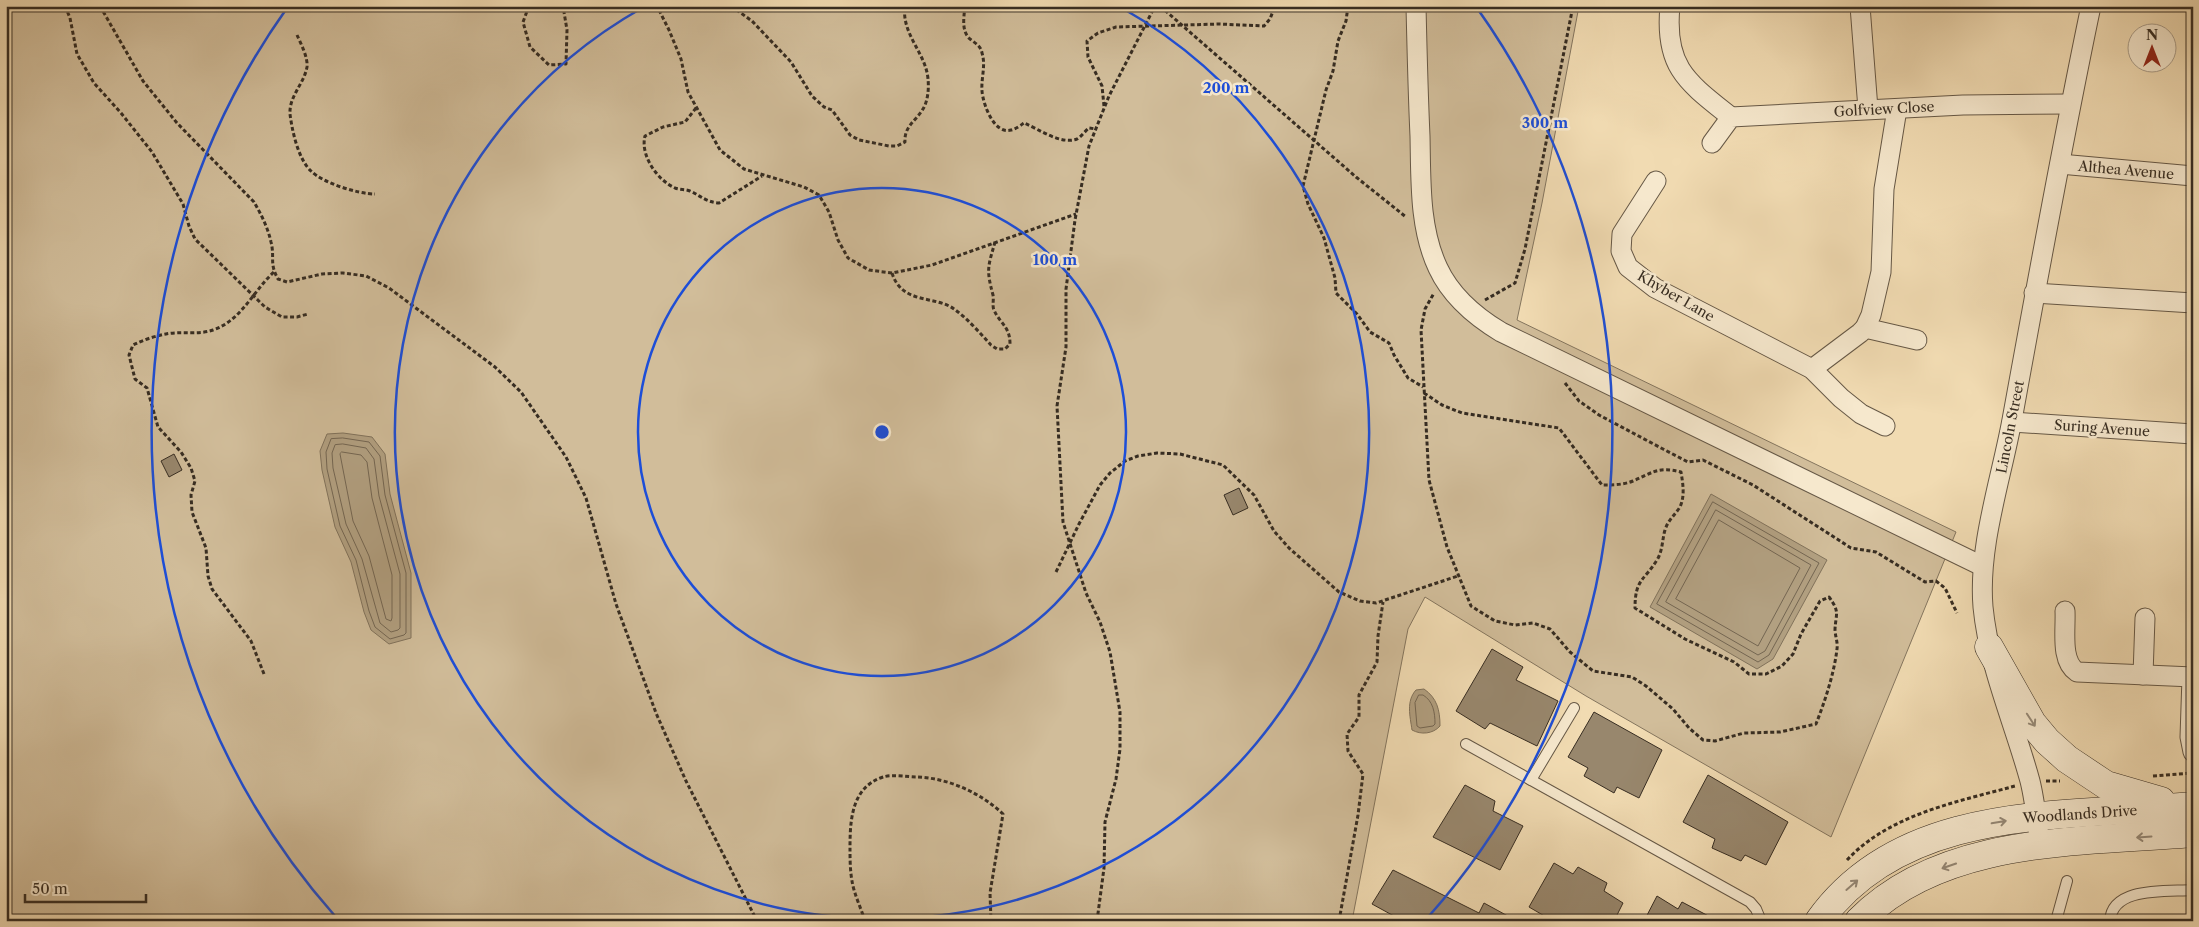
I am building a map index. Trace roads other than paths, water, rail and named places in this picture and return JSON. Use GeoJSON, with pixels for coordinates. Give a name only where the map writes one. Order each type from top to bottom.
{"type":"FeatureCollection","features":[{"type":"Feature","properties":{"kind":"main road"},"geometry":{"type":"LineString","coordinates":[[1990,647],[2032,723],[2047,741],[2067,759],[2106,785],[2188,807]]}},
{"type":"Feature","properties":{"kind":"main road","name":"Woodlands Drive"},"geometry":{"type":"LineString","coordinates":[[1819,921],[1847,889],[1872,868],[1908,848],[1949,833],[2036,815],[2188,807]]}},
{"type":"Feature","properties":{"kind":"main road","name":"Woodlands Drive"},"geometry":{"type":"LineString","coordinates":[[1859,921],[1893,892],[1929,873],[1966,860],[2040,844],[2193,833]]}},
{"type":"Feature","properties":{"kind":"street"},"geometry":{"type":"LineString","coordinates":[[1416,6],[1421,184],[1427,236],[1438,268],[1446,283],[1479,319],[1501,332],[1982,566]]}},
{"type":"Feature","properties":{"kind":"street"},"geometry":{"type":"LineString","coordinates":[[1670,6],[1668,22],[1672,54],[1676,63],[1691,84],[1731,117],[1712,143]]}},
{"type":"Feature","properties":{"kind":"street"},"geometry":{"type":"LineString","coordinates":[[1860,6],[1868,109]]}},
{"type":"Feature","properties":{"kind":"street","name":"Lincoln Street"},"geometry":{"type":"LineString","coordinates":[[2040,844],[2030,782],[1996,678],[1983,607],[1982,566],[2012,422],[2034,293],[2070,104],[2091,6]]}},
{"type":"Feature","properties":{"kind":"street","name":"Golfview Close"},"geometry":{"type":"LineString","coordinates":[[1731,117],[1963,104],[2070,104]]}},
{"type":"Feature","properties":{"kind":"street"},"geometry":{"type":"LineString","coordinates":[[1812,369],[1865,328],[1871,315],[1882,272],[1884,189],[1897,109]]}},
{"type":"Feature","properties":{"kind":"street","name":"Althea Avenue"},"geometry":{"type":"LineString","coordinates":[[2060,164],[2193,176]]}},
{"type":"Feature","properties":{"kind":"street","name":"Khyber Lane"},"geometry":{"type":"LineString","coordinates":[[1656,181],[1622,234],[1621,251],[1628,268],[1655,288],[1812,369],[1841,398],[1861,414],[1885,426]]}},
{"type":"Feature","properties":{"kind":"street"},"geometry":{"type":"LineString","coordinates":[[2034,293],[2193,303]]}},
{"type":"Feature","properties":{"kind":"street"},"geometry":{"type":"LineString","coordinates":[[1865,328],[1917,340]]}},
{"type":"Feature","properties":{"kind":"street","name":"Suring Avenue"},"geometry":{"type":"LineString","coordinates":[[2012,422],[2193,434]]}},
{"type":"Feature","properties":{"kind":"street"},"geometry":{"type":"LineString","coordinates":[[2066,612],[2066,654],[2073,670],[2084,674],[2192,677],[2190,737],[2193,752]]}},
{"type":"Feature","properties":{"kind":"street"},"geometry":{"type":"LineString","coordinates":[[2143,675],[2145,618]]}},
{"type":"Feature","properties":{"kind":"lane"},"geometry":{"type":"LineString","coordinates":[[1531,780],[1574,708]]}},
{"type":"Feature","properties":{"kind":"lane"},"geometry":{"type":"LineString","coordinates":[[1466,744],[1750,902],[1756,909],[1761,921]]}},
{"type":"Feature","properties":{"kind":"lane"},"geometry":{"type":"LineString","coordinates":[[2056,921],[2067,881]]}},
{"type":"Feature","properties":{"kind":"lane"},"geometry":{"type":"LineString","coordinates":[[2110,921],[2113,908],[2120,900],[2138,894],[2193,890]]}},
{"type":"Feature","properties":{"kind":"water"},"geometry":{"type":"Polygon","coordinates":[[[343,433],[372,437],[385,454],[390,494],[411,573],[411,638],[389,644],[371,630],[364,612],[351,562],[335,527],[322,470],[320,451],[327,434],[343,433]]]}},
{"type":"Feature","properties":{"kind":"water"},"geometry":{"type":"Polygon","coordinates":[[[1711,494],[1827,560],[1773,659],[1757,669],[1650,607],[1711,494]]]}},
{"type":"Feature","properties":{"kind":"water"},"geometry":{"type":"Polygon","coordinates":[[[1424,689],[1435,700],[1440,726],[1434,731],[1423,733],[1412,730],[1410,704],[1416,690],[1424,689]]]}}]}
